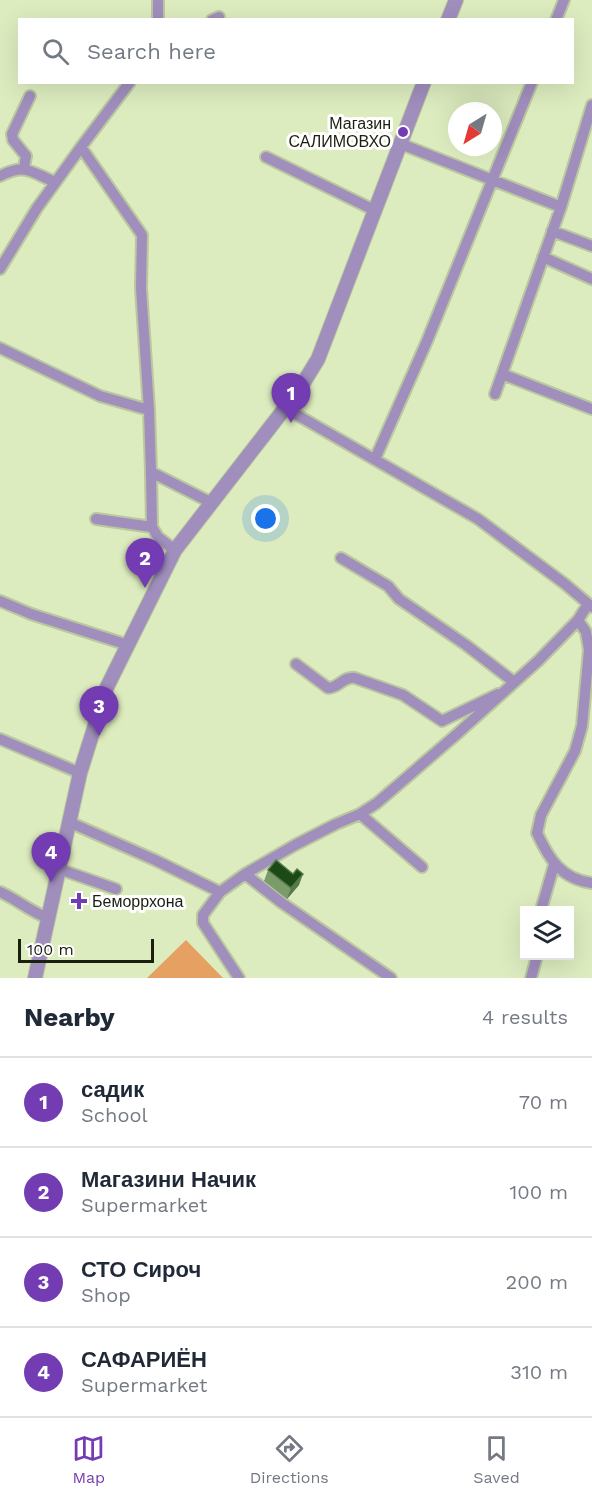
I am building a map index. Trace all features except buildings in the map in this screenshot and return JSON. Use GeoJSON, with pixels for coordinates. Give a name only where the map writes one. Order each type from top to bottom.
{"type":"FeatureCollection","features":[{"type":"Feature","properties":{"kind":"street"},"geometry":{"type":"LineString","coordinates":[[158,0],[158,18]]}},
{"type":"Feature","properties":{"kind":"street"},"geometry":{"type":"LineString","coordinates":[[449,18],[456,0]]}},
{"type":"Feature","properties":{"kind":"street"},"geometry":{"type":"LineString","coordinates":[[557,18],[564,0]]}},
{"type":"Feature","properties":{"kind":"street"},"geometry":{"type":"LineString","coordinates":[[0,269],[55,182],[128,84]]}},
{"type":"Feature","properties":{"kind":"street"},"geometry":{"type":"LineString","coordinates":[[35,978],[80,773],[107,687],[175,550],[299,390],[318,359],[423,84]]}},
{"type":"Feature","properties":{"kind":"street"},"geometry":{"type":"LineString","coordinates":[[375,459],[427,341],[531,84]]}},
{"type":"Feature","properties":{"kind":"street"},"geometry":{"type":"LineString","coordinates":[[24,168],[26,156],[13,140],[12,134],[30,96]]}},
{"type":"Feature","properties":{"kind":"street"},"geometry":{"type":"LineString","coordinates":[[495,394],[561,207],[592,105]]}},
{"type":"Feature","properties":{"kind":"street"},"geometry":{"type":"LineString","coordinates":[[400,144],[561,207]]}},
{"type":"Feature","properties":{"kind":"street"},"geometry":{"type":"LineString","coordinates":[[81,147],[142,235],[141,288],[149,410],[152,527],[158,537],[175,550]]}},
{"type":"Feature","properties":{"kind":"street"},"geometry":{"type":"LineString","coordinates":[[266,157],[374,210]]}},
{"type":"Feature","properties":{"kind":"street"},"geometry":{"type":"LineString","coordinates":[[0,176],[24,168],[55,182]]}},
{"type":"Feature","properties":{"kind":"street"},"geometry":{"type":"LineString","coordinates":[[552,231],[592,246]]}},
{"type":"Feature","properties":{"kind":"street"},"geometry":{"type":"LineString","coordinates":[[543,257],[592,279]]}},
{"type":"Feature","properties":{"kind":"street"},"geometry":{"type":"LineString","coordinates":[[0,348],[100,396],[149,410]]}},
{"type":"Feature","properties":{"kind":"street"},"geometry":{"type":"LineString","coordinates":[[502,374],[592,409]]}},
{"type":"Feature","properties":{"kind":"street"},"geometry":{"type":"LineString","coordinates":[[239,978],[203,923],[203,915],[220,892],[245,874],[336,824],[360,814],[409,777],[506,690],[578,620],[590,605],[478,519],[285,408]]}},
{"type":"Feature","properties":{"kind":"street"},"geometry":{"type":"LineString","coordinates":[[151,471],[212,503]]}},
{"type":"Feature","properties":{"kind":"street"},"geometry":{"type":"LineString","coordinates":[[96,519],[152,527]]}},
{"type":"Feature","properties":{"kind":"street"},"geometry":{"type":"LineString","coordinates":[[341,558],[388,586],[399,599],[466,645],[514,682]]}},
{"type":"Feature","properties":{"kind":"street"},"geometry":{"type":"LineString","coordinates":[[0,601],[31,614],[128,645]]}},
{"type":"Feature","properties":{"kind":"street"},"geometry":{"type":"LineString","coordinates":[[578,620],[589,633],[590,650],[582,726],[574,751],[538,824],[537,833],[554,865],[568,875],[592,883]]}},
{"type":"Feature","properties":{"kind":"street"},"geometry":{"type":"LineString","coordinates":[[296,663],[328,688],[335,687],[347,678],[355,678],[404,695],[442,721],[452,718],[477,702],[506,690]]}},
{"type":"Feature","properties":{"kind":"street"},"geometry":{"type":"LineString","coordinates":[[0,739],[80,773]]}},
{"type":"Feature","properties":{"kind":"street"},"geometry":{"type":"LineString","coordinates":[[360,814],[422,867]]}},
{"type":"Feature","properties":{"kind":"street"},"geometry":{"type":"LineString","coordinates":[[69,822],[145,855],[220,892]]}},
{"type":"Feature","properties":{"kind":"street"},"geometry":{"type":"LineString","coordinates":[[542,906],[554,865]]}},
{"type":"Feature","properties":{"kind":"street"},"geometry":{"type":"LineString","coordinates":[[59,869],[116,890]]}},
{"type":"Feature","properties":{"kind":"street"},"geometry":{"type":"LineString","coordinates":[[245,874],[282,903],[391,978]]}},
{"type":"Feature","properties":{"kind":"street"},"geometry":{"type":"LineString","coordinates":[[0,892],[32,912],[48,918]]}},
{"type":"Feature","properties":{"kind":"street"},"geometry":{"type":"LineString","coordinates":[[531,978],[536,960]]}},
{"type":"Feature","properties":{"kind":"shaded area"},"geometry":{"type":"Polygon","coordinates":[[[186,940],[223,978],[147,978],[186,940]]]}},
{"type":"Feature","properties":{"kind":"place","name":"Магазин САЛИМОВХО"},"geometry":{"type":"Point","coordinates":[403,132]}},
{"type":"Feature","properties":{"kind":"place","name":"садик"},"geometry":{"type":"Point","coordinates":[291,423]}},
{"type":"Feature","properties":{"kind":"place","name":"Магазини Начик"},"geometry":{"type":"Point","coordinates":[145,588]}},
{"type":"Feature","properties":{"kind":"place","name":"СТО Сироч"},"geometry":{"type":"Point","coordinates":[99,736]}},
{"type":"Feature","properties":{"kind":"place","name":"САФАРИЁН"},"geometry":{"type":"Point","coordinates":[51,882]}},
{"type":"Feature","properties":{"kind":"place","name":"Беморрхона"},"geometry":{"type":"Point","coordinates":[79,901]}}]}
